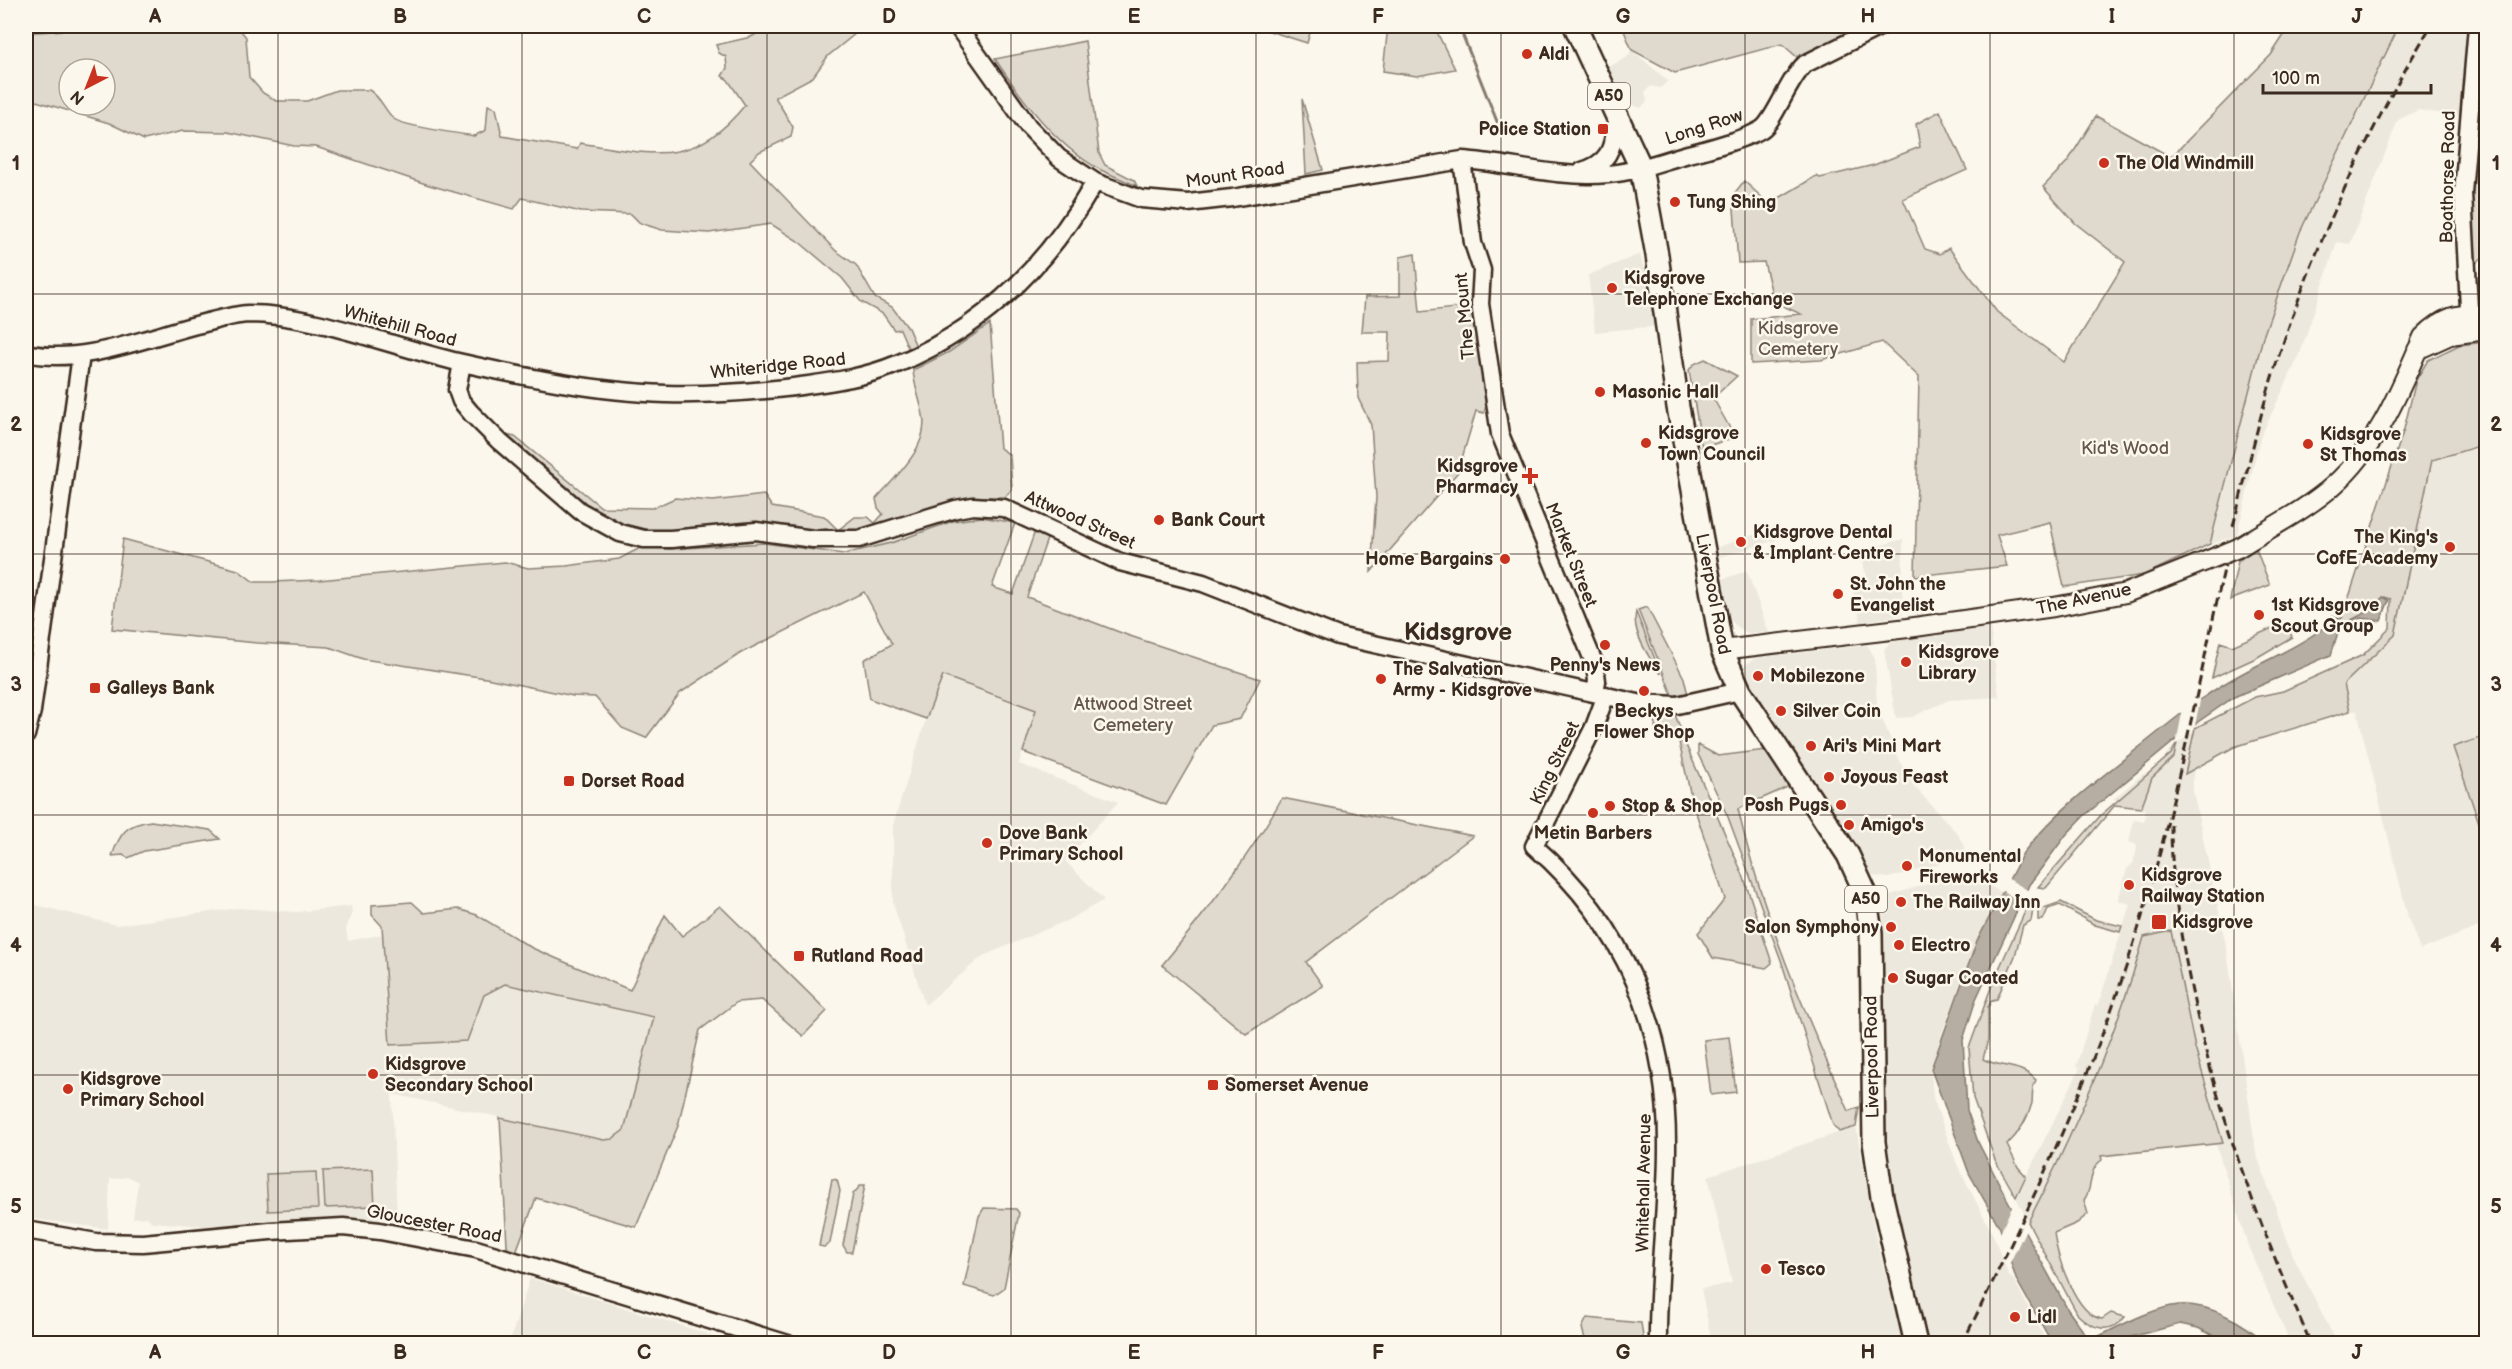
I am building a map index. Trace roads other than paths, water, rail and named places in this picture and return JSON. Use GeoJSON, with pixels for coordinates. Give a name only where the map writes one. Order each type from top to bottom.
{"type":"FeatureCollection","features":[{"type":"Feature","properties":{"kind":"main road","name":"Liverpool Road"},"geometry":{"type":"LineString","coordinates":[[1575,26],[1641,168],[1657,255],[1678,406],[1722,650],[1740,691],[1848,855],[1865,892],[1871,933],[1874,1142],[1882,1197],[1916,1344]]}},
{"type":"Feature","properties":{"kind":"main road","name":"The Avenue"},"geometry":{"type":"LineString","coordinates":[[1722,650],[1908,628],[2054,607],[2126,593],[2238,548],[2324,492],[2349,471],[2384,422],[2417,350],[2478,322]]}},
{"type":"Feature","properties":{"kind":"street","name":"Mount Road"},"geometry":{"type":"LineString","coordinates":[[957,26],[1028,126],[1059,158],[1095,182],[1141,200],[1188,203],[1462,160]]}},
{"type":"Feature","properties":{"kind":"street","name":"Long Row"},"geometry":{"type":"LineString","coordinates":[[1641,168],[1702,151],[1763,128],[1795,73],[1809,61],[1881,26]]}},
{"type":"Feature","properties":{"kind":"street","name":"Boathorse Road"},"geometry":{"type":"LineString","coordinates":[[2477,26],[2463,193],[2478,322]]}},
{"type":"Feature","properties":{"kind":"street"},"geometry":{"type":"LineString","coordinates":[[1572,174],[1596,167],[1607,158],[1618,117]]}},
{"type":"Feature","properties":{"kind":"street"},"geometry":{"type":"LineString","coordinates":[[1462,160],[1491,162],[1552,174],[1608,174],[1641,168]]}},
{"type":"Feature","properties":{"kind":"street","name":"The Mount"},"geometry":{"type":"LineString","coordinates":[[1462,160],[1473,243],[1482,270],[1480,304],[1500,434]]}},
{"type":"Feature","properties":{"kind":"street","name":"Whiteridge Road"},"geometry":{"type":"LineString","coordinates":[[462,363],[586,386],[663,394],[758,391],[831,383],[872,373],[898,364],[943,341],[997,304],[1058,242],[1095,182]]}},
{"type":"Feature","properties":{"kind":"street","name":"Whitehill Road"},"geometry":{"type":"LineString","coordinates":[[26,352],[45,357],[81,355],[219,319],[247,314],[335,329],[462,363],[457,390],[461,401],[471,413],[500,442],[580,511],[620,533],[644,539],[671,539],[756,531],[813,539],[859,539]]}},
{"type":"Feature","properties":{"kind":"street"},"geometry":{"type":"LineString","coordinates":[[26,735],[32,711],[81,355]]}},
{"type":"Feature","properties":{"kind":"street","name":"Market Street"},"geometry":{"type":"LineString","coordinates":[[1500,434],[1595,665],[1600,694]]}},
{"type":"Feature","properties":{"kind":"street","name":"Attwood Street"},"geometry":{"type":"LineString","coordinates":[[859,539],[956,509],[973,506],[1004,508],[1120,562],[1203,583],[1321,630],[1351,639],[1638,703],[1666,705],[1727,696],[1740,691]]}},
{"type":"Feature","properties":{"kind":"street","name":"King Street"},"geometry":{"type":"LineString","coordinates":[[1534,846],[1594,728],[1600,694]]}},
{"type":"Feature","properties":{"kind":"street","name":"Whitehall Avenue"},"geometry":{"type":"LineString","coordinates":[[1534,846],[1553,862],[1616,943],[1656,1036],[1665,1102],[1667,1146],[1658,1344]]}},
{"type":"Feature","properties":{"kind":"street","name":"Gloucester Road"},"geometry":{"type":"LineString","coordinates":[[26,1230],[96,1242],[143,1243],[300,1229],[343,1227],[380,1231],[476,1249],[788,1344]]}},
{"type":"Feature","properties":{"kind":"waterway"},"geometry":{"type":"LineString","coordinates":[[1459,26],[1500,129]]}},
{"type":"Feature","properties":{"kind":"railway"},"geometry":{"type":"LineString","coordinates":[[2233,526],[2267,395],[2304,285],[2341,196],[2383,110],[2431,26]]}},
{"type":"Feature","properties":{"kind":"railway"},"geometry":{"type":"LineString","coordinates":[[1962,1344],[2073,1108],[2128,961],[2170,814],[2225,565]]}},
{"type":"Feature","properties":{"kind":"railway"},"geometry":{"type":"LineString","coordinates":[[2171,825],[2174,886],[2180,927],[2201,1034],[2213,1080],[2257,1212],[2311,1344]]}},
{"type":"Feature","properties":{"kind":"place","name":"Aldi"},"geometry":{"type":"Point","coordinates":[1527,54]}},
{"type":"Feature","properties":{"kind":"place","name":"Police Station"},"geometry":{"type":"Point","coordinates":[1603,129]}},
{"type":"Feature","properties":{"kind":"place","name":"The Old Windmill"},"geometry":{"type":"Point","coordinates":[2104,163]}},
{"type":"Feature","properties":{"kind":"place","name":"Tung Shing"},"geometry":{"type":"Point","coordinates":[1675,202]}},
{"type":"Feature","properties":{"kind":"place","name":"Kidsgrove Telephone Exchange"},"geometry":{"type":"Point","coordinates":[1612,288]}},
{"type":"Feature","properties":{"kind":"place","name":"Masonic Hall"},"geometry":{"type":"Point","coordinates":[1600,392]}},
{"type":"Feature","properties":{"kind":"place","name":"Kidsgrove Town Council"},"geometry":{"type":"Point","coordinates":[1646,443]}},
{"type":"Feature","properties":{"kind":"place","name":"Kidsgrove St Thomas"},"geometry":{"type":"Point","coordinates":[2308,444]}},
{"type":"Feature","properties":{"kind":"place","name":"Kidsgrove Pharmacy"},"geometry":{"type":"Point","coordinates":[1530,476]}},
{"type":"Feature","properties":{"kind":"place","name":"Bank Court"},"geometry":{"type":"Point","coordinates":[1159,520]}},
{"type":"Feature","properties":{"kind":"place","name":"Kidsgrove Dental & Implant Centre"},"geometry":{"type":"Point","coordinates":[1741,542]}},
{"type":"Feature","properties":{"kind":"place","name":"The King's CofE Academy"},"geometry":{"type":"Point","coordinates":[2450,547]}},
{"type":"Feature","properties":{"kind":"place","name":"Home Bargains"},"geometry":{"type":"Point","coordinates":[1505,559]}},
{"type":"Feature","properties":{"kind":"place","name":"St. John the Evangelist"},"geometry":{"type":"Point","coordinates":[1838,594]}},
{"type":"Feature","properties":{"kind":"place","name":"1st Kidsgrove Scout Group"},"geometry":{"type":"Point","coordinates":[2259,615]}},
{"type":"Feature","properties":{"kind":"place","name":"Penny's News"},"geometry":{"type":"Point","coordinates":[1605,645]}},
{"type":"Feature","properties":{"kind":"place","name":"Kidsgrove Library"},"geometry":{"type":"Point","coordinates":[1906,662]}},
{"type":"Feature","properties":{"kind":"place","name":"Mobilezone"},"geometry":{"type":"Point","coordinates":[1758,676]}},
{"type":"Feature","properties":{"kind":"place","name":"The Salvation Army - Kidsgrove"},"geometry":{"type":"Point","coordinates":[1381,679]}},
{"type":"Feature","properties":{"kind":"place","name":"Galleys Bank"},"geometry":{"type":"Point","coordinates":[95,688]}},
{"type":"Feature","properties":{"kind":"place","name":"Beckys Flower Shop"},"geometry":{"type":"Point","coordinates":[1644,691]}},
{"type":"Feature","properties":{"kind":"place","name":"Silver Coin"},"geometry":{"type":"Point","coordinates":[1781,711]}},
{"type":"Feature","properties":{"kind":"place","name":"Ari's Mini Mart"},"geometry":{"type":"Point","coordinates":[1811,746]}},
{"type":"Feature","properties":{"kind":"place","name":"Joyous Feast"},"geometry":{"type":"Point","coordinates":[1829,777]}},
{"type":"Feature","properties":{"kind":"place","name":"Dorset Road"},"geometry":{"type":"Point","coordinates":[569,781]}},
{"type":"Feature","properties":{"kind":"place","name":"Posh Pugs"},"geometry":{"type":"Point","coordinates":[1841,805]}},
{"type":"Feature","properties":{"kind":"place","name":"Stop & Shop"},"geometry":{"type":"Point","coordinates":[1610,806]}},
{"type":"Feature","properties":{"kind":"place","name":"Metin Barbers"},"geometry":{"type":"Point","coordinates":[1593,813]}},
{"type":"Feature","properties":{"kind":"place","name":"Amigo's"},"geometry":{"type":"Point","coordinates":[1849,825]}},
{"type":"Feature","properties":{"kind":"place","name":"Dove Bank Primary School"},"geometry":{"type":"Point","coordinates":[987,843]}},
{"type":"Feature","properties":{"kind":"place","name":"Monumental Fireworks"},"geometry":{"type":"Point","coordinates":[1907,866]}},
{"type":"Feature","properties":{"kind":"place","name":"Kidsgrove Railway Station"},"geometry":{"type":"Point","coordinates":[2129,885]}},
{"type":"Feature","properties":{"kind":"place","name":"The Railway Inn"},"geometry":{"type":"Point","coordinates":[1901,902]}},
{"type":"Feature","properties":{"kind":"place","name":"Kidsgrove"},"geometry":{"type":"Point","coordinates":[2159,922]}},
{"type":"Feature","properties":{"kind":"place","name":"Salon Symphony"},"geometry":{"type":"Point","coordinates":[1891,927]}},
{"type":"Feature","properties":{"kind":"place","name":"Electro"},"geometry":{"type":"Point","coordinates":[1899,945]}},
{"type":"Feature","properties":{"kind":"place","name":"Rutland Road"},"geometry":{"type":"Point","coordinates":[799,956]}},
{"type":"Feature","properties":{"kind":"place","name":"Sugar Coated"},"geometry":{"type":"Point","coordinates":[1893,978]}},
{"type":"Feature","properties":{"kind":"place","name":"Kidsgrove Secondary School"},"geometry":{"type":"Point","coordinates":[373,1074]}},
{"type":"Feature","properties":{"kind":"place","name":"Somerset Avenue"},"geometry":{"type":"Point","coordinates":[1213,1085]}},
{"type":"Feature","properties":{"kind":"place","name":"Kidsgrove Primary School"},"geometry":{"type":"Point","coordinates":[68,1089]}},
{"type":"Feature","properties":{"kind":"place","name":"Tesco"},"geometry":{"type":"Point","coordinates":[1766,1269]}},
{"type":"Feature","properties":{"kind":"place","name":"Lidl"},"geometry":{"type":"Point","coordinates":[2015,1317]}},
{"type":"Feature","properties":{"kind":"district","name":"Kidsgrove"},"geometry":{"type":"Point","coordinates":[1458,632]}},
{"type":"Feature","properties":{"kind":"park label","name":"Kidsgrove Cemetery"},"geometry":{"type":"Point","coordinates":[1798,338]}},
{"type":"Feature","properties":{"kind":"park label","name":"Kid's Wood"},"geometry":{"type":"Point","coordinates":[2125,448]}},
{"type":"Feature","properties":{"kind":"park label","name":"Attwood Street Cemetery"},"geometry":{"type":"Point","coordinates":[1133,714]}}]}
